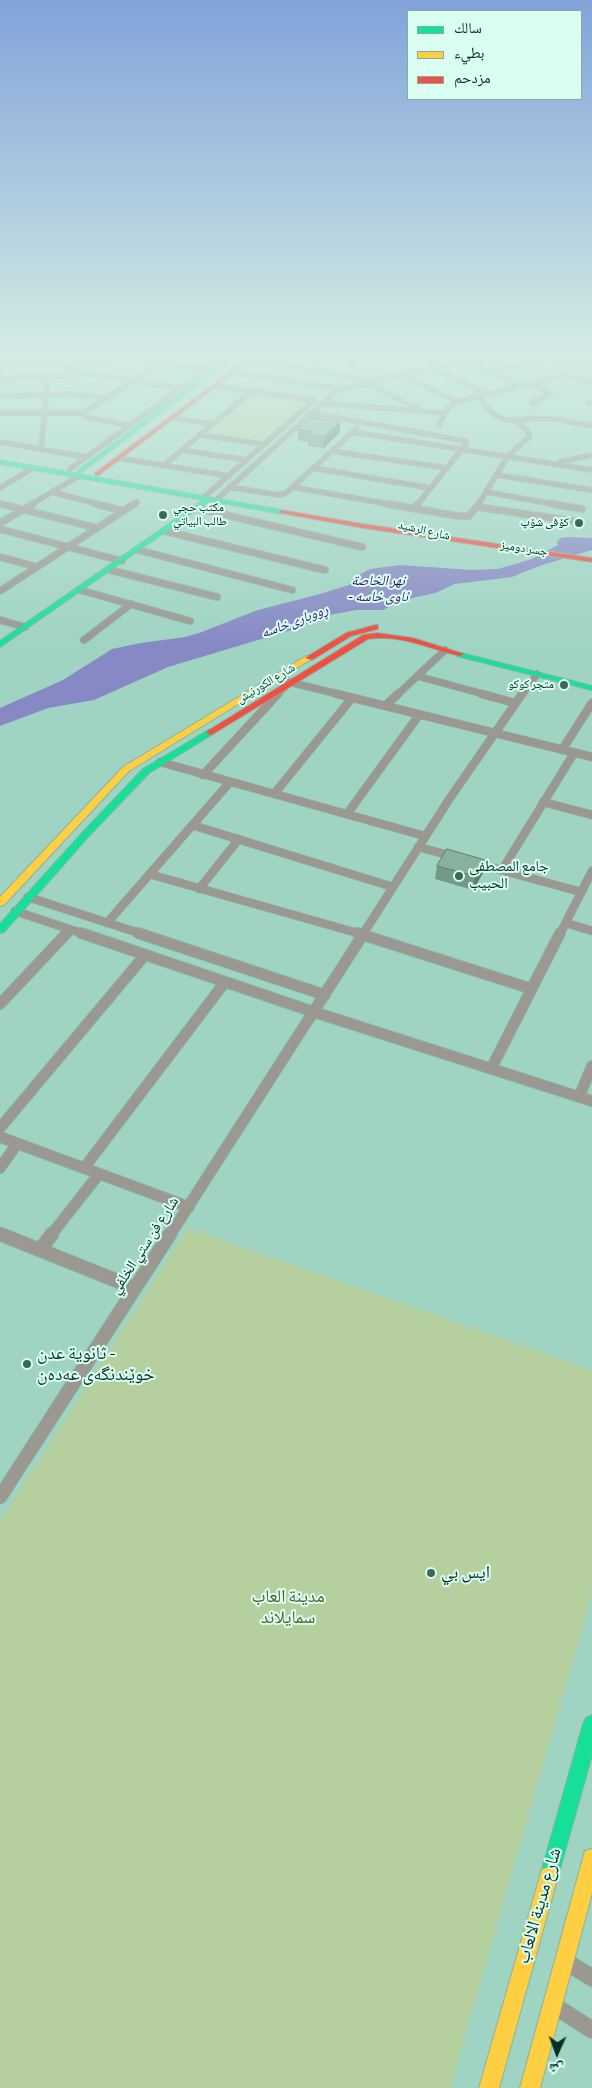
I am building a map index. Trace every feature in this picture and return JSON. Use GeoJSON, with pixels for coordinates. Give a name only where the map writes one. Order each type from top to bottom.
{"type":"FeatureCollection","features":[{"type":"Feature","properties":{"kind":"main road"},"geometry":{"type":"LineString","coordinates":[[80,468],[101,450]]}},
{"type":"Feature","properties":{"kind":"main road"},"geometry":{"type":"LineString","coordinates":[[99,472],[128,450]]}},
{"type":"Feature","properties":{"kind":"main road","name":"شارع الرشيد"},"geometry":{"type":"LineString","coordinates":[[0,457],[80,468],[215,495]]}},
{"type":"Feature","properties":{"kind":"main road","name":"شارع الرشيد"},"geometry":{"type":"LineString","coordinates":[[0,462],[32,468],[80,468],[215,495],[400,526],[456,538]]}},
{"type":"Feature","properties":{"kind":"main road"},"geometry":{"type":"LineString","coordinates":[[0,645],[215,495]]}},
{"type":"Feature","properties":{"kind":"main road","name":"جسر دوميز"},"geometry":{"type":"LineString","coordinates":[[456,538],[592,560]]}},
{"type":"Feature","properties":{"kind":"main road","name":"شارع الكورنيش"},"geometry":{"type":"LineString","coordinates":[[0,903],[126,769],[339,640],[365,628],[392,628],[592,678]]}},
{"type":"Feature","properties":{"kind":"main road","name":"شارع الكورنيش"},"geometry":{"type":"LineString","coordinates":[[0,930],[15,911],[146,771],[289,682],[369,635],[391,636],[592,688]]}},
{"type":"Feature","properties":{"kind":"main road"},"geometry":{"type":"LineString","coordinates":[[96,800],[114,805]]}},
{"type":"Feature","properties":{"kind":"main road","name":"شارع مدينة الالعاب"},"geometry":{"type":"LineString","coordinates":[[489,2088],[592,1724]]}},
{"type":"Feature","properties":{"kind":"main road"},"geometry":{"type":"LineString","coordinates":[[530,2088],[592,1858]]}},
{"type":"Feature","properties":{"kind":"street"},"geometry":{"type":"LineString","coordinates":[[0,523],[52,492],[80,468],[44,450]]}},
{"type":"Feature","properties":{"kind":"street"},"geometry":{"type":"LineString","coordinates":[[164,465],[181,450]]}},
{"type":"Feature","properties":{"kind":"street"},"geometry":{"type":"LineString","coordinates":[[185,450],[246,460]]}},
{"type":"Feature","properties":{"kind":"street"},"geometry":{"type":"LineString","coordinates":[[215,495],[230,474],[257,450]]}},
{"type":"Feature","properties":{"kind":"street"},"geometry":{"type":"LineString","coordinates":[[215,495],[243,475],[269,450]]}},
{"type":"Feature","properties":{"kind":"street"},"geometry":{"type":"LineString","coordinates":[[414,508],[462,450]]}},
{"type":"Feature","properties":{"kind":"street"},"geometry":{"type":"LineString","coordinates":[[465,450],[592,470]]}},
{"type":"Feature","properties":{"kind":"street"},"geometry":{"type":"LineString","coordinates":[[292,487],[464,516],[473,514],[508,456],[514,450]]}},
{"type":"Feature","properties":{"kind":"street"},"geometry":{"type":"LineString","coordinates":[[215,495],[281,495],[331,451],[447,468]]}},
{"type":"Feature","properties":{"kind":"street"},"geometry":{"type":"LineString","coordinates":[[554,463],[592,455]]}},
{"type":"Feature","properties":{"kind":"street"},"geometry":{"type":"LineString","coordinates":[[118,458],[243,475]]}},
{"type":"Feature","properties":{"kind":"street"},"geometry":{"type":"LineString","coordinates":[[0,488],[32,468]]}},
{"type":"Feature","properties":{"kind":"street"},"geometry":{"type":"LineString","coordinates":[[313,468],[430,488]]}},
{"type":"Feature","properties":{"kind":"street"},"geometry":{"type":"LineString","coordinates":[[497,475],[592,490]]}},
{"type":"Feature","properties":{"kind":"street"},"geometry":{"type":"LineString","coordinates":[[52,492],[124,510]]}},
{"type":"Feature","properties":{"kind":"street"},"geometry":{"type":"LineString","coordinates":[[486,492],[582,509]]}},
{"type":"Feature","properties":{"kind":"street"},"geometry":{"type":"LineString","coordinates":[[1,589],[137,502]]}},
{"type":"Feature","properties":{"kind":"street"},"geometry":{"type":"LineString","coordinates":[[0,504],[97,528]]}},
{"type":"Feature","properties":{"kind":"street"},"geometry":{"type":"LineString","coordinates":[[478,507],[578,522]]}},
{"type":"Feature","properties":{"kind":"street"},"geometry":{"type":"LineString","coordinates":[[196,508],[362,547]]}},
{"type":"Feature","properties":{"kind":"street"},"geometry":{"type":"LineString","coordinates":[[0,529],[122,561]]}},
{"type":"Feature","properties":{"kind":"street"},"geometry":{"type":"LineString","coordinates":[[164,530],[325,570]]}},
{"type":"Feature","properties":{"kind":"street"},"geometry":{"type":"LineString","coordinates":[[138,550],[292,590]]}},
{"type":"Feature","properties":{"kind":"street"},"geometry":{"type":"LineString","coordinates":[[0,557],[38,567]]}},
{"type":"Feature","properties":{"kind":"street"},"geometry":{"type":"LineString","coordinates":[[110,570],[217,597]]}},
{"type":"Feature","properties":{"kind":"street"},"geometry":{"type":"LineString","coordinates":[[80,590],[190,620]]}},
{"type":"Feature","properties":{"kind":"street"},"geometry":{"type":"LineString","coordinates":[[84,640],[131,604]]}},
{"type":"Feature","properties":{"kind":"street"},"geometry":{"type":"LineString","coordinates":[[0,620],[25,627]]}},
{"type":"Feature","properties":{"kind":"street"},"geometry":{"type":"LineString","coordinates":[[385,706],[445,650]]}},
{"type":"Feature","properties":{"kind":"street","name":"شارع فن ستي الخلفي"},"geometry":{"type":"LineString","coordinates":[[0,1497],[189,1207],[425,836],[493,733],[537,674]]}},
{"type":"Feature","properties":{"kind":"street"},"geometry":{"type":"LineString","coordinates":[[417,676],[515,703]]}},
{"type":"Feature","properties":{"kind":"street"},"geometry":{"type":"LineString","coordinates":[[203,774],[289,682],[592,758]]}},
{"type":"Feature","properties":{"kind":"street"},"geometry":{"type":"LineString","coordinates":[[274,794],[352,698]]}},
{"type":"Feature","properties":{"kind":"street"},"geometry":{"type":"LineString","coordinates":[[562,750],[592,704]]}},
{"type":"Feature","properties":{"kind":"street"},"geometry":{"type":"LineString","coordinates":[[347,814],[419,715]]}},
{"type":"Feature","properties":{"kind":"street"},"geometry":{"type":"LineString","coordinates":[[502,870],[574,753]]}},
{"type":"Feature","properties":{"kind":"street"},"geometry":{"type":"LineString","coordinates":[[160,762],[425,836]]}},
{"type":"Feature","properties":{"kind":"street"},"geometry":{"type":"LineString","coordinates":[[107,923],[230,782]]}},
{"type":"Feature","properties":{"kind":"street"},"geometry":{"type":"LineString","coordinates":[[543,802],[592,815]]}},
{"type":"Feature","properties":{"kind":"street"},"geometry":{"type":"LineString","coordinates":[[192,825],[393,887]]}},
{"type":"Feature","properties":{"kind":"street"},"geometry":{"type":"LineString","coordinates":[[199,888],[239,840]]}},
{"type":"Feature","properties":{"kind":"street"},"geometry":{"type":"LineString","coordinates":[[418,847],[582,892]]}},
{"type":"Feature","properties":{"kind":"street"},"geometry":{"type":"LineString","coordinates":[[492,1069],[582,892],[589,884],[592,872]]}},
{"type":"Feature","properties":{"kind":"street"},"geometry":{"type":"LineString","coordinates":[[149,874],[363,935],[532,989]]}},
{"type":"Feature","properties":{"kind":"street"},"geometry":{"type":"LineString","coordinates":[[28,897],[325,995]]}},
{"type":"Feature","properties":{"kind":"street"},"geometry":{"type":"LineString","coordinates":[[15,911],[314,1012],[592,1101]]}},
{"type":"Feature","properties":{"kind":"street"},"geometry":{"type":"LineString","coordinates":[[566,923],[592,931]]}},
{"type":"Feature","properties":{"kind":"street"},"geometry":{"type":"LineString","coordinates":[[0,1004],[70,930]]}},
{"type":"Feature","properties":{"kind":"street"},"geometry":{"type":"LineString","coordinates":[[0,1128],[145,955]]}},
{"type":"Feature","properties":{"kind":"street"},"geometry":{"type":"LineString","coordinates":[[84,1168],[225,982]]}},
{"type":"Feature","properties":{"kind":"street"},"geometry":{"type":"LineString","coordinates":[[579,1097],[592,1066]]}},
{"type":"Feature","properties":{"kind":"street"},"geometry":{"type":"LineString","coordinates":[[0,1137],[189,1207]]}},
{"type":"Feature","properties":{"kind":"street"},"geometry":{"type":"LineString","coordinates":[[0,1168],[17,1144]]}},
{"type":"Feature","properties":{"kind":"street"},"geometry":{"type":"LineString","coordinates":[[40,1250],[99,1174]]}},
{"type":"Feature","properties":{"kind":"street"},"geometry":{"type":"LineString","coordinates":[[0,1234],[135,1288]]}},
{"type":"Feature","properties":{"kind":"street"},"geometry":{"type":"LineString","coordinates":[[565,1961],[592,1978]]}},
{"type":"Feature","properties":{"kind":"street"},"geometry":{"type":"LineString","coordinates":[[552,2004],[592,2030]]}},
{"type":"Feature","properties":{"kind":"green space","name":"مدينة العاب سمايلاند"},"geometry":{"type":"Polygon","coordinates":[[[188,1228],[592,1370],[592,1594],[450,2088],[0,2088],[0,1521],[188,1228]]]}},
{"type":"Feature","properties":{"kind":"water","name":"نهر الخاصة - ئاوی خاسە"},"geometry":{"type":"Polygon","coordinates":[[[560,538],[592,538],[592,550],[539,566],[512,577],[455,584],[435,593],[403,600],[383,610],[356,610],[324,616],[298,628],[168,667],[94,700],[48,708],[0,726],[0,708],[63,680],[112,649],[199,633],[258,610],[349,585],[357,576],[370,569],[401,565],[471,570],[498,569],[532,559],[558,545],[557,542],[560,538]]]}},
{"type":"Feature","properties":{"kind":"building"},"geometry":{"type":"Polygon","coordinates":[[[447,849],[485,860],[475,876],[437,866],[447,849]]]}},
{"type":"Feature","properties":{"kind":"traffic: fast"},"geometry":{"type":"LineString","coordinates":[[80,471],[107,450]]}},
{"type":"Feature","properties":{"kind":"traffic: fast"},"geometry":{"type":"LineString","coordinates":[[0,462],[282,512]]}},
{"type":"Feature","properties":{"kind":"traffic: fast"},"geometry":{"type":"LineString","coordinates":[[0,645],[209,499]]}},
{"type":"Feature","properties":{"kind":"traffic: fast"},"geometry":{"type":"LineString","coordinates":[[460,654],[592,688]]}},
{"type":"Feature","properties":{"kind":"traffic: fast"},"geometry":{"type":"LineString","coordinates":[[0,930],[85,835],[146,771],[210,732]]}},
{"type":"Feature","properties":{"kind":"traffic: fast"},"geometry":{"type":"LineString","coordinates":[[549,1876],[592,1724]]}},
{"type":"Feature","properties":{"kind":"traffic: slow"},"geometry":{"type":"LineString","coordinates":[[0,903],[126,769],[309,658]]}},
{"type":"Feature","properties":{"kind":"traffic: slow"},"geometry":{"type":"LineString","coordinates":[[530,2088],[592,1858]]}},
{"type":"Feature","properties":{"kind":"traffic: slow"},"geometry":{"type":"LineString","coordinates":[[489,2088],[549,1876]]}},
{"type":"Feature","properties":{"kind":"traffic: jam"},"geometry":{"type":"LineString","coordinates":[[97,474],[128,450]]}},
{"type":"Feature","properties":{"kind":"traffic: jam"},"geometry":{"type":"LineString","coordinates":[[282,512],[592,560]]}},
{"type":"Feature","properties":{"kind":"traffic: jam"},"geometry":{"type":"LineString","coordinates":[[309,658],[348,635],[366,628],[375,627]]}},
{"type":"Feature","properties":{"kind":"traffic: jam"},"geometry":{"type":"LineString","coordinates":[[210,732],[366,637],[377,635],[400,637],[460,654]]}},
{"type":"Feature","properties":{"kind":"place","name":"مكتب حجي طالب البياتي"},"geometry":{"type":"Point","coordinates":[163,515]}},
{"type":"Feature","properties":{"kind":"place","name":"کۆفی شۆپ"},"geometry":{"type":"Point","coordinates":[579,523]}},
{"type":"Feature","properties":{"kind":"place","name":"متجر كوكو"},"geometry":{"type":"Point","coordinates":[564,685]}},
{"type":"Feature","properties":{"kind":"place","name":"جامع المصطفى الحبيب"},"geometry":{"type":"Point","coordinates":[459,876]}},
{"type":"Feature","properties":{"kind":"place","name":"ثانوية عدن - خوێندنگەی عەدەن"},"geometry":{"type":"Point","coordinates":[27,1364]}},
{"type":"Feature","properties":{"kind":"place","name":"ايس بي"},"geometry":{"type":"Point","coordinates":[431,1573]}},
{"type":"Feature","properties":{"kind":"water label","name":"ڕووباری خاسە"},"geometry":{"type":"Point","coordinates":[295,622]}}]}
